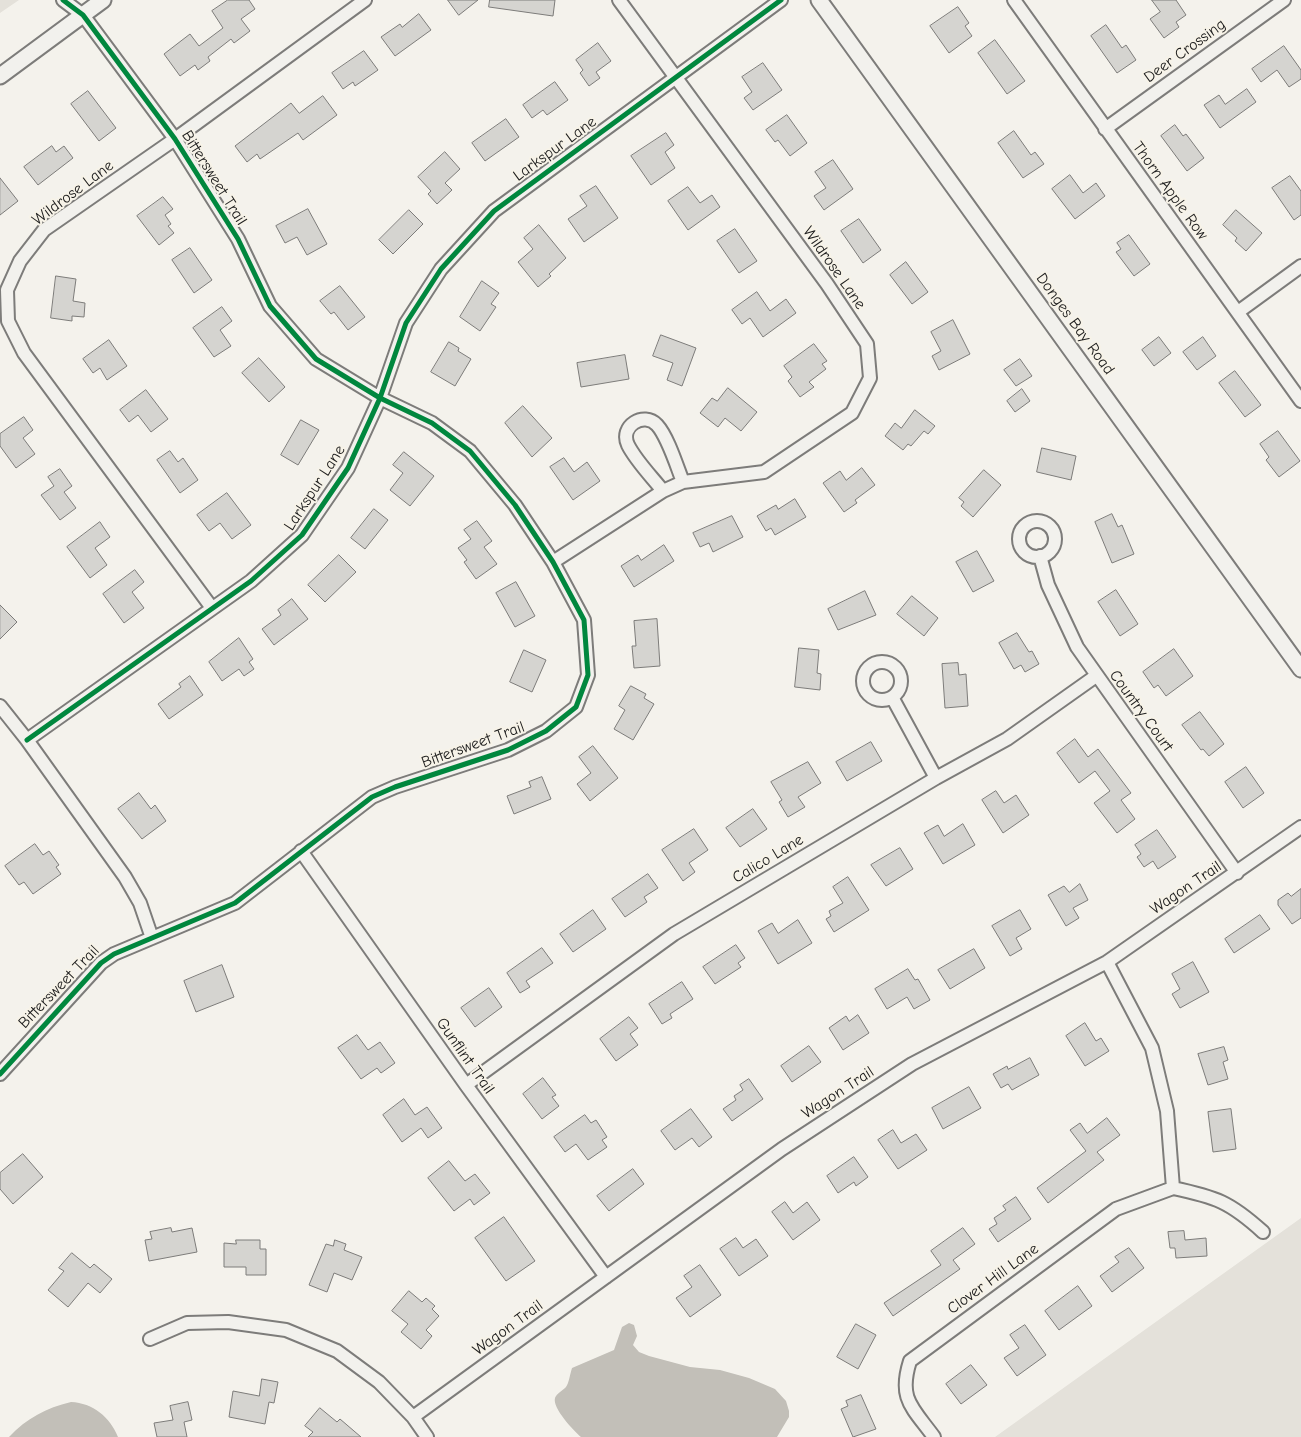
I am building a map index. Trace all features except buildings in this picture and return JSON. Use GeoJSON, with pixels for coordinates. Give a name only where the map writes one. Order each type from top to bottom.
{"type":"FeatureCollection","features":[{"type":"Feature","properties":{"kind":"street","name":"Bittersweet Trail"},"geometry":{"type":"LineString","coordinates":[[0,1074],[101,964],[114,954],[236,903],[372,798],[412,781],[508,750],[546,731],[576,708],[588,675],[584,620],[553,562],[515,505],[470,451],[432,423],[380,398],[316,359],[270,306],[238,239],[176,139],[82,7],[63,0]]}},
{"type":"Feature","properties":{"kind":"street"},"geometry":{"type":"LineString","coordinates":[[0,76],[82,7],[103,0]]}},
{"type":"Feature","properties":{"kind":"street","name":"Wildrose Lane"},"geometry":{"type":"LineString","coordinates":[[212,608],[24,353],[8,321],[7,290],[20,261],[44,230],[176,139],[365,0]]}},
{"type":"Feature","properties":{"kind":"street","name":"Wildrose Lane"},"geometry":{"type":"LineString","coordinates":[[553,562],[663,491],[683,482],[764,472],[852,413],[870,378],[867,344],[821,276],[619,0]]}},
{"type":"Feature","properties":{"kind":"street","name":"Larkspur Lane"},"geometry":{"type":"LineString","coordinates":[[27,740],[133,667],[251,581],[302,536],[348,468],[380,398],[406,323],[440,269],[494,210],[781,0]]}},
{"type":"Feature","properties":{"kind":"street","name":"Donges Bay Road"},"geometry":{"type":"LineString","coordinates":[[819,0],[1301,669]]}},
{"type":"Feature","properties":{"kind":"street","name":"Thorn Apple Row"},"geometry":{"type":"LineString","coordinates":[[1014,0],[1301,401]]}},
{"type":"Feature","properties":{"kind":"street","name":"Deer Crossing"},"geometry":{"type":"LineString","coordinates":[[1105,129],[1284,0]]}},
{"type":"Feature","properties":{"kind":"street"},"geometry":{"type":"LineString","coordinates":[[1238,312],[1301,266]]}},
{"type":"Feature","properties":{"kind":"street"},"geometry":{"type":"LineString","coordinates":[[663,491],[628,446],[626,434],[633,423],[638,420],[650,420],[659,428],[683,482]]}},
{"type":"Feature","properties":{"kind":"street","name":"Country Court"},"geometry":{"type":"LineString","coordinates":[[1040,556],[1048,585],[1077,647],[1237,873]]}},
{"type":"Feature","properties":{"kind":"street","name":"Calico Lane"},"geometry":{"type":"LineString","coordinates":[[466,1085],[674,934],[936,778],[1007,739],[1096,676]]}},
{"type":"Feature","properties":{"kind":"street"},"geometry":{"type":"LineString","coordinates":[[892,697],[936,778]]}},
{"type":"Feature","properties":{"kind":"street"},"geometry":{"type":"LineString","coordinates":[[0,706],[27,740],[125,877],[140,903],[152,938]]}},
{"type":"Feature","properties":{"kind":"street","name":"Wagon Trail"},"geometry":{"type":"LineString","coordinates":[[413,1417],[782,1149],[912,1064],[1107,962],[1301,827]]}},
{"type":"Feature","properties":{"kind":"street","name":"Gunflint Trail"},"geometry":{"type":"LineString","coordinates":[[301,851],[466,1085],[606,1277]]}},
{"type":"Feature","properties":{"kind":"street"},"geometry":{"type":"LineString","coordinates":[[1107,962],[1152,1048],[1167,1111],[1173,1188],[1211,1196],[1241,1212],[1263,1232]]}},
{"type":"Feature","properties":{"kind":"street","name":"Clover Hill Lane"},"geometry":{"type":"LineString","coordinates":[[934,1437],[907,1401],[904,1379],[910,1360],[1116,1209],[1173,1188]]}},
{"type":"Feature","properties":{"kind":"street"},"geometry":{"type":"LineString","coordinates":[[150,1339],[187,1323],[228,1322],[286,1330],[337,1351],[379,1382],[413,1417],[427,1437]]}},
{"type":"Feature","properties":{"kind":"shaded area"},"geometry":{"type":"Polygon","coordinates":[[[0,0],[19,0],[0,13],[0,0]]]}},
{"type":"Feature","properties":{"kind":"shaded area"},"geometry":{"type":"Polygon","coordinates":[[[1301,1218],[1301,1437],[995,1437],[1301,1218]]]}},
{"type":"Feature","properties":{"kind":"shaded area"},"geometry":{"type":"Polygon","coordinates":[[[629,1323],[634,1325],[637,1336],[633,1345],[639,1352],[690,1367],[720,1370],[749,1378],[775,1389],[786,1401],[789,1411],[789,1417],[777,1437],[581,1437],[560,1413],[555,1398],[566,1387],[572,1368],[614,1350],[622,1327],[629,1323]]]}},
{"type":"Feature","properties":{"kind":"shaded area"},"geometry":{"type":"Polygon","coordinates":[[[71,1402],[86,1405],[100,1412],[110,1423],[118,1437],[9,1437],[23,1424],[37,1415],[53,1407],[71,1402]]]}},
{"type":"Feature","properties":{"kind":"cycle path"},"geometry":{"type":"LineString","coordinates":[[0,1074],[101,963],[114,954],[235,903],[372,797],[395,787],[508,750],[546,731],[576,707],[588,675],[584,620],[553,562],[515,505],[470,451],[432,423],[380,398],[316,359],[270,306],[238,239],[175,139],[83,15],[63,0]]}},
{"type":"Feature","properties":{"kind":"cycle path"},"geometry":{"type":"LineString","coordinates":[[27,740],[251,581],[302,535],[348,468],[380,398],[406,323],[441,269],[494,211],[781,0]]}}]}
